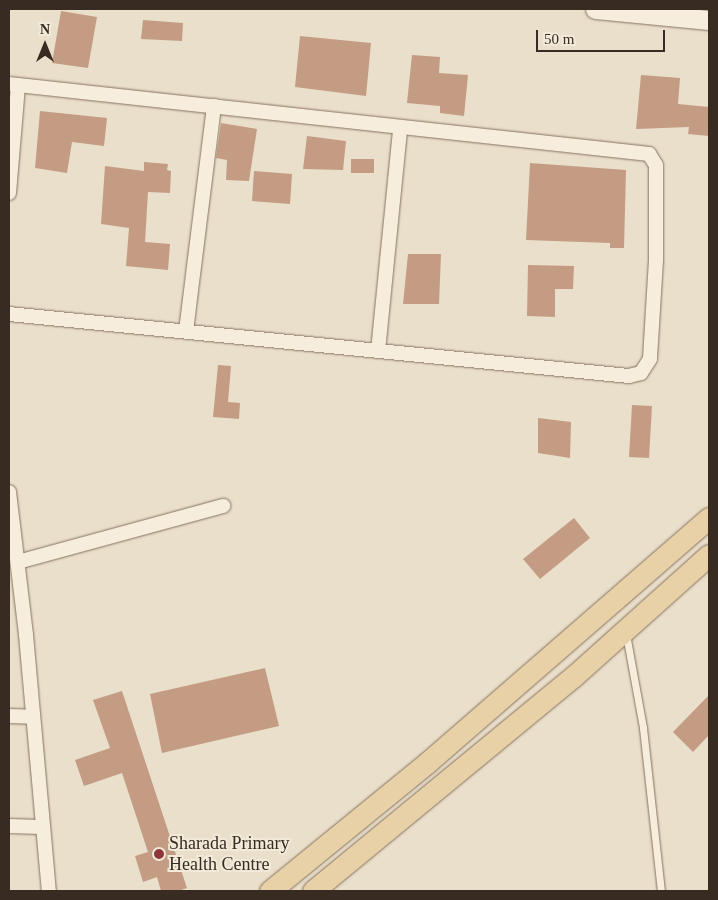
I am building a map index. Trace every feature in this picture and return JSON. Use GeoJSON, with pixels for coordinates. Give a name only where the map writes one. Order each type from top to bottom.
{"type":"FeatureCollection","features":[{"type":"Feature","properties":{"kind":"main road"},"geometry":{"type":"LineString","coordinates":[[270,891],[428,762],[709,518]]}},
{"type":"Feature","properties":{"kind":"main road"},"geometry":{"type":"LineString","coordinates":[[313,891],[408,816],[626,632],[709,555]]}},
{"type":"Feature","properties":{"kind":"street"},"geometry":{"type":"LineString","coordinates":[[595,9],[709,20]]}},
{"type":"Feature","properties":{"kind":"street"},"geometry":{"type":"LineString","coordinates":[[9,193],[13,85],[652,156],[656,184],[652,345],[645,369],[629,376],[9,314]]}},
{"type":"Feature","properties":{"kind":"street"},"geometry":{"type":"LineString","coordinates":[[186,331],[214,106]]}},
{"type":"Feature","properties":{"kind":"street"},"geometry":{"type":"LineString","coordinates":[[378,351],[400,129]]}},
{"type":"Feature","properties":{"kind":"street"},"geometry":{"type":"LineString","coordinates":[[9,492],[18,562],[41,826],[49,891]]}},
{"type":"Feature","properties":{"kind":"street"},"geometry":{"type":"LineString","coordinates":[[18,562],[223,506]]}},
{"type":"Feature","properties":{"kind":"street"},"geometry":{"type":"LineString","coordinates":[[9,716],[32,717]]}},
{"type":"Feature","properties":{"kind":"street"},"geometry":{"type":"LineString","coordinates":[[9,826],[41,826]]}},
{"type":"Feature","properties":{"kind":"lane"},"geometry":{"type":"LineString","coordinates":[[626,632],[643,728],[661,891]]}},
{"type":"Feature","properties":{"kind":"building"},"geometry":{"type":"Polygon","coordinates":[[[61,11],[97,17],[88,68],[52,63],[61,11]]]}},
{"type":"Feature","properties":{"kind":"building"},"geometry":{"type":"Polygon","coordinates":[[[143,20],[183,23],[182,41],[141,39],[143,20]]]}},
{"type":"Feature","properties":{"kind":"building"},"geometry":{"type":"Polygon","coordinates":[[[300,36],[371,43],[366,96],[295,87],[300,36]]]}},
{"type":"Feature","properties":{"kind":"building"},"geometry":{"type":"Polygon","coordinates":[[[412,55],[440,57],[439,73],[468,75],[464,116],[440,113],[440,106],[407,103],[412,55]]]}},
{"type":"Feature","properties":{"kind":"building"},"geometry":{"type":"Polygon","coordinates":[[[641,75],[680,78],[678,104],[709,107],[709,136],[688,134],[689,127],[636,129],[641,75]]]}},
{"type":"Feature","properties":{"kind":"building"},"geometry":{"type":"Polygon","coordinates":[[[40,111],[107,118],[104,146],[72,142],[67,173],[35,168],[40,111]]]}},
{"type":"Feature","properties":{"kind":"building"},"geometry":{"type":"Polygon","coordinates":[[[221,123],[257,129],[249,181],[226,180],[227,160],[216,158],[221,123]]]}},
{"type":"Feature","properties":{"kind":"building"},"geometry":{"type":"Polygon","coordinates":[[[307,136],[346,141],[343,170],[303,169],[307,136]]]}},
{"type":"Feature","properties":{"kind":"building"},"geometry":{"type":"Polygon","coordinates":[[[351,159],[374,159],[374,173],[351,173],[351,159]]]}},
{"type":"Feature","properties":{"kind":"building"},"geometry":{"type":"Polygon","coordinates":[[[144,162],[168,164],[167,170],[171,171],[170,193],[148,192],[145,242],[170,244],[168,270],[126,266],[129,228],[101,224],[105,166],[144,171],[144,162]]]}},
{"type":"Feature","properties":{"kind":"building"},"geometry":{"type":"Polygon","coordinates":[[[530,163],[626,170],[624,248],[610,248],[610,243],[526,240],[530,163]]]}},
{"type":"Feature","properties":{"kind":"building"},"geometry":{"type":"Polygon","coordinates":[[[254,171],[292,174],[290,204],[252,201],[254,171]]]}},
{"type":"Feature","properties":{"kind":"building"},"geometry":{"type":"Polygon","coordinates":[[[408,254],[441,254],[439,304],[403,304],[408,254]]]}},
{"type":"Feature","properties":{"kind":"building"},"geometry":{"type":"Polygon","coordinates":[[[528,265],[574,266],[573,289],[555,289],[555,317],[527,316],[528,265]]]}},
{"type":"Feature","properties":{"kind":"building"},"geometry":{"type":"Polygon","coordinates":[[[218,365],[231,366],[228,402],[240,403],[239,419],[213,417],[218,365]]]}},
{"type":"Feature","properties":{"kind":"building"},"geometry":{"type":"Polygon","coordinates":[[[632,405],[652,406],[649,458],[629,457],[632,405]]]}},
{"type":"Feature","properties":{"kind":"building"},"geometry":{"type":"Polygon","coordinates":[[[538,418],[571,422],[570,458],[538,453],[538,418]]]}},
{"type":"Feature","properties":{"kind":"building"},"geometry":{"type":"Polygon","coordinates":[[[574,518],[590,538],[540,579],[523,559],[574,518]]]}},
{"type":"Feature","properties":{"kind":"building"},"geometry":{"type":"Polygon","coordinates":[[[265,668],[279,726],[162,753],[150,694],[265,668]]]}},
{"type":"Feature","properties":{"kind":"building"},"geometry":{"type":"Polygon","coordinates":[[[122,691],[187,888],[178,891],[161,891],[157,877],[143,882],[135,856],[148,852],[122,773],[84,786],[75,760],[110,748],[93,700],[122,691]]]}},
{"type":"Feature","properties":{"kind":"building"},"geometry":{"type":"Polygon","coordinates":[[[709,695],[709,735],[693,752],[673,732],[709,695]]]}},
{"type":"Feature","properties":{"kind":"place","name":"Sharada Primary Health Centre"},"geometry":{"type":"Point","coordinates":[159,854]}}]}
